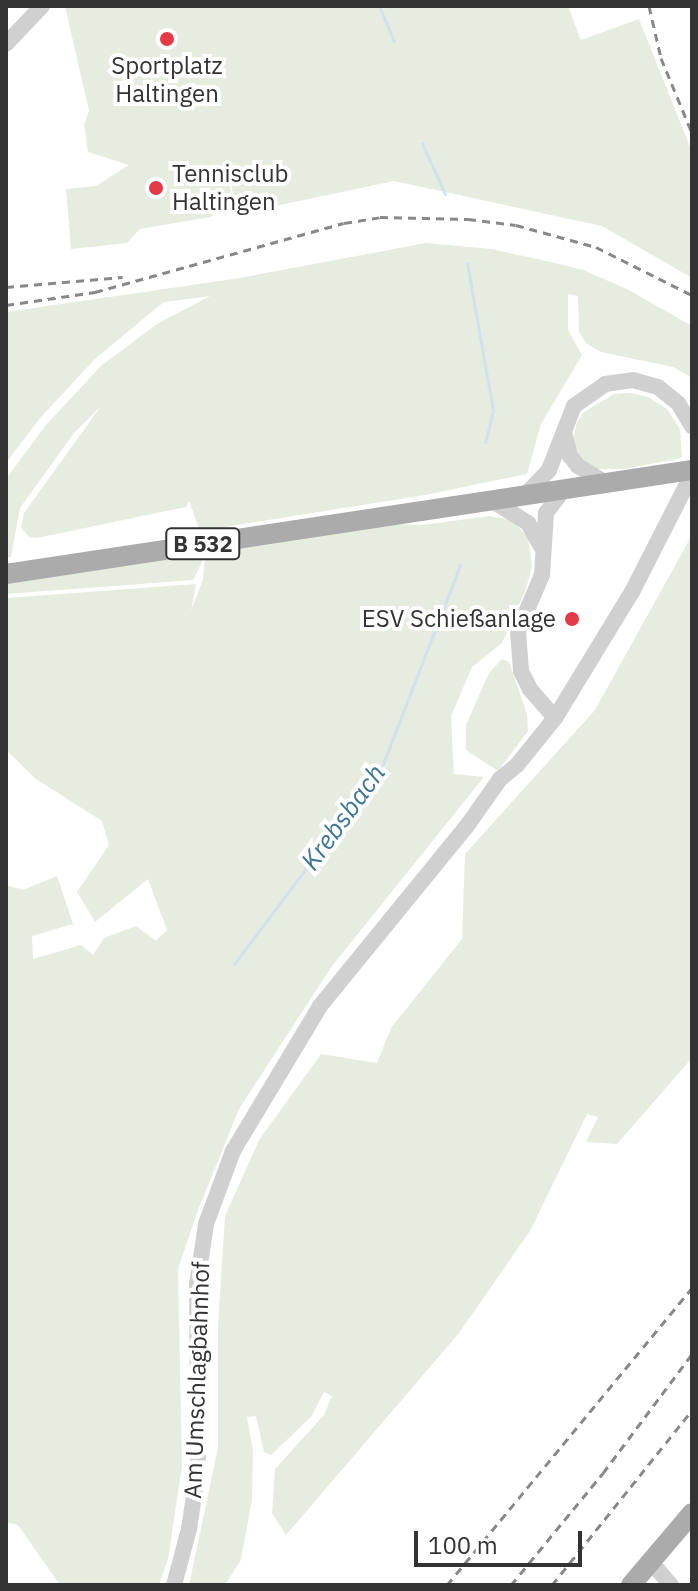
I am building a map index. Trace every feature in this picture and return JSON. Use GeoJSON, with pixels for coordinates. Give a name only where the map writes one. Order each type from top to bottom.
{"type":"FeatureCollection","features":[{"type":"Feature","properties":{"kind":"main road","name":"B 532"},"geometry":{"type":"LineString","coordinates":[[6,574],[692,472]]}},
{"type":"Feature","properties":{"kind":"main road"},"geometry":{"type":"LineString","coordinates":[[631,1585],[692,1513]]}},
{"type":"Feature","properties":{"kind":"street"},"geometry":{"type":"LineString","coordinates":[[6,44],[42,6]]}},
{"type":"Feature","properties":{"kind":"street"},"geometry":{"type":"LineString","coordinates":[[525,495],[549,470],[568,415],[581,398],[619,380],[658,387],[678,403],[692,426]]}},
{"type":"Feature","properties":{"kind":"street"},"geometry":{"type":"LineString","coordinates":[[564,431],[570,456],[578,466],[606,483]]}},
{"type":"Feature","properties":{"kind":"street","name":"Am Umschlagbahnhof"},"geometry":{"type":"LineString","coordinates":[[174,1585],[189,1529],[198,1469],[197,1285],[206,1224],[215,1195],[249,1119],[320,1006],[469,823],[500,779],[517,765],[555,718],[632,592],[692,472]]}},
{"type":"Feature","properties":{"kind":"street"},"geometry":{"type":"LineString","coordinates":[[555,718],[530,689],[521,671],[518,648],[524,611],[542,575],[546,513],[564,489]]}},
{"type":"Feature","properties":{"kind":"street"},"geometry":{"type":"LineString","coordinates":[[491,500],[528,523],[542,547]]}},
{"type":"Feature","properties":{"kind":"street"},"geometry":{"type":"LineString","coordinates":[[651,1562],[671,1585]]}},
{"type":"Feature","properties":{"kind":"shaded area"},"geometry":{"type":"Polygon","coordinates":[[[65,6],[568,6],[581,40],[639,19],[692,152],[692,278],[602,226],[394,181],[237,214],[226,159],[232,202],[210,217],[140,229],[127,243],[71,249],[66,189],[96,186],[129,165],[88,152],[84,125],[89,111],[65,6]]]}},
{"type":"Feature","properties":{"kind":"shaded area"},"geometry":{"type":"Polygon","coordinates":[[[426,243],[491,249],[551,262],[583,270],[627,289],[692,326],[692,378],[673,367],[601,352],[587,344],[579,332],[578,296],[568,294],[568,330],[582,355],[541,424],[527,474],[425,495],[200,531],[189,501],[186,507],[37,538],[29,537],[21,527],[24,513],[101,406],[74,433],[20,508],[11,557],[6,558],[6,479],[46,425],[101,366],[157,324],[210,296],[164,302],[149,314],[94,360],[40,418],[6,463],[6,312],[240,278],[426,243]]]}},
{"type":"Feature","properties":{"kind":"shaded area"},"geometry":{"type":"Polygon","coordinates":[[[631,393],[648,397],[667,409],[680,429],[682,458],[624,469],[595,469],[581,461],[573,440],[577,422],[584,412],[614,394],[631,393]]]}},
{"type":"Feature","properties":{"kind":"shaded area"},"geometry":{"type":"Polygon","coordinates":[[[489,516],[512,520],[528,537],[532,566],[526,589],[502,643],[472,667],[451,716],[454,774],[484,777],[332,966],[239,1109],[198,1210],[178,1269],[182,1466],[168,1559],[159,1585],[60,1585],[18,1525],[6,1522],[6,885],[23,890],[57,876],[73,924],[32,936],[33,959],[81,945],[93,955],[104,938],[136,926],[156,941],[167,930],[148,879],[95,922],[77,892],[109,845],[102,821],[36,779],[6,750],[6,598],[196,584],[191,611],[203,579],[205,556],[193,580],[6,594],[6,584],[389,524],[423,525],[489,516]]]}},
{"type":"Feature","properties":{"kind":"shaded area"},"geometry":{"type":"Polygon","coordinates":[[[692,535],[692,1058],[617,1144],[586,1142],[598,1117],[587,1114],[530,1231],[459,1333],[286,1535],[272,1513],[275,1469],[324,1415],[332,1396],[324,1392],[311,1417],[271,1455],[264,1452],[256,1416],[247,1417],[253,1451],[252,1499],[241,1560],[225,1585],[189,1585],[218,1448],[218,1326],[225,1216],[259,1140],[321,1054],[377,1063],[391,1028],[462,939],[465,854],[595,710],[692,535]]]}},
{"type":"Feature","properties":{"kind":"shaded area"},"geometry":{"type":"Polygon","coordinates":[[[502,659],[509,662],[527,714],[528,731],[498,771],[466,750],[466,725],[489,673],[502,659]]]}},
{"type":"Feature","properties":{"kind":"waterway","name":"Krebsbach"},"geometry":{"type":"LineString","coordinates":[[379,6],[394,41]]}},
{"type":"Feature","properties":{"kind":"waterway","name":"Krebsbach"},"geometry":{"type":"LineString","coordinates":[[422,143],[445,194]]}},
{"type":"Feature","properties":{"kind":"waterway","name":"Krebsbach"},"geometry":{"type":"LineString","coordinates":[[467,263],[493,411],[485,442]]}},
{"type":"Feature","properties":{"kind":"waterway","name":"Krebsbach"},"geometry":{"type":"LineString","coordinates":[[234,964],[381,769],[460,565]]}},
{"type":"Feature","properties":{"kind":"railway"},"geometry":{"type":"LineString","coordinates":[[649,6],[661,58],[692,133]]}},
{"type":"Feature","properties":{"kind":"railway"},"geometry":{"type":"LineString","coordinates":[[6,305],[95,292],[344,223],[380,217],[468,219],[516,225],[596,247],[692,295]]}},
{"type":"Feature","properties":{"kind":"railway"},"geometry":{"type":"LineString","coordinates":[[6,287],[123,277]]}},
{"type":"Feature","properties":{"kind":"railway"},"geometry":{"type":"LineString","coordinates":[[447,1585],[692,1288]]}},
{"type":"Feature","properties":{"kind":"railway"},"geometry":{"type":"LineString","coordinates":[[511,1585],[603,1473],[692,1354]]}},
{"type":"Feature","properties":{"kind":"railway"},"geometry":{"type":"LineString","coordinates":[[552,1585],[692,1410]]}},
{"type":"Feature","properties":{"kind":"place","name":"Sportplatz Haltingen"},"geometry":{"type":"Point","coordinates":[167,39]}},
{"type":"Feature","properties":{"kind":"place","name":"Tennisclub Haltingen"},"geometry":{"type":"Point","coordinates":[156,188]}},
{"type":"Feature","properties":{"kind":"place","name":"ESV Schießanlage"},"geometry":{"type":"Point","coordinates":[572,619]}}]}
